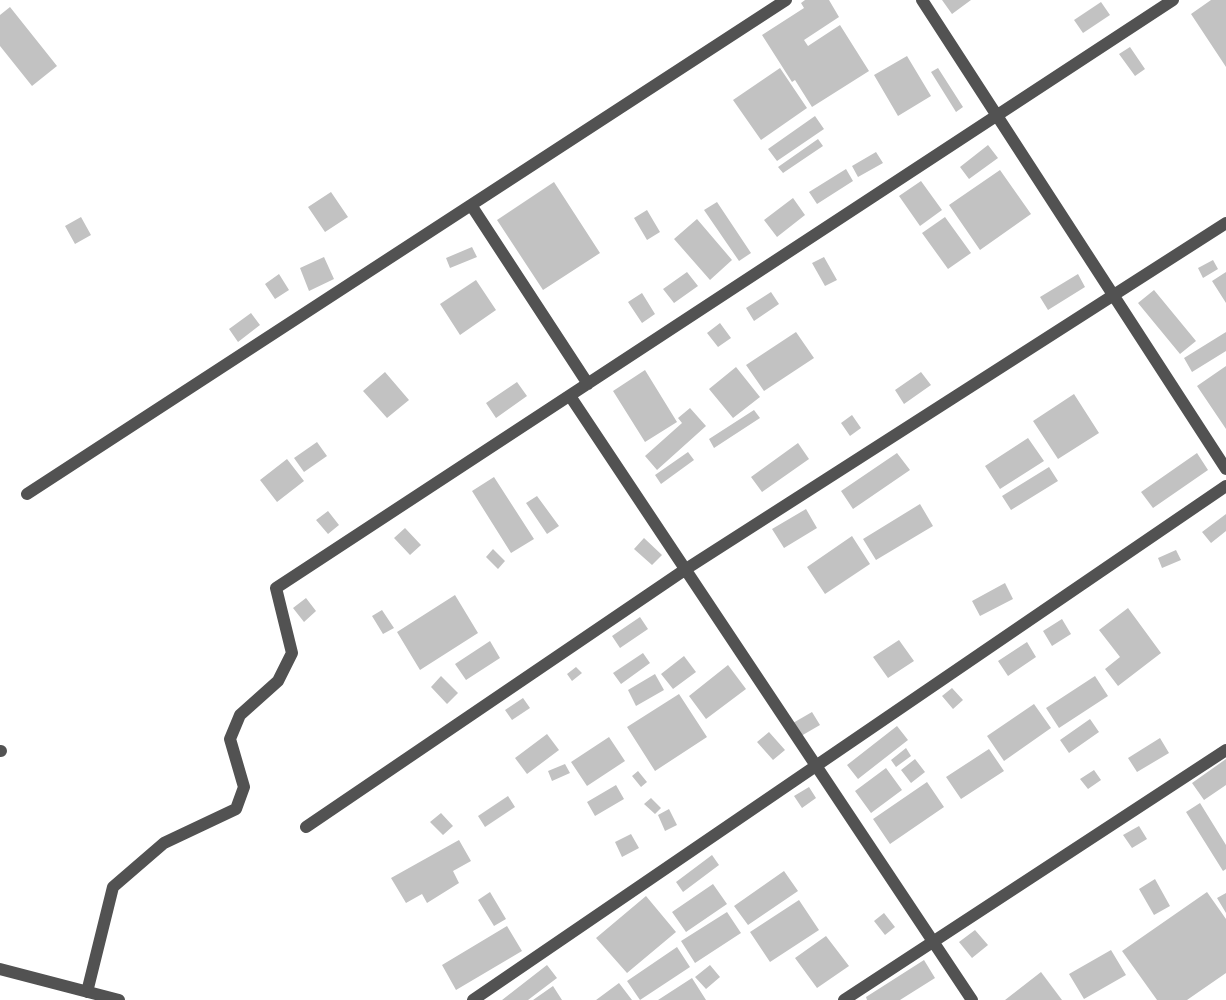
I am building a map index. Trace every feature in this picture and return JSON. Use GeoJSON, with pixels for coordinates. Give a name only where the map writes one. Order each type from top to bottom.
{"type":"FeatureCollection","features":[{"type":"Feature","properties":{"kind":"street"},"geometry":{"type":"LineString","coordinates":[[27,494],[786,0]]}},
{"type":"Feature","properties":{"kind":"street"},"geometry":{"type":"LineString","coordinates":[[922,0],[1226,469]]}},
{"type":"Feature","properties":{"kind":"street"},"geometry":{"type":"LineString","coordinates":[[87,992],[113,887],[164,843],[236,809],[244,787],[230,739],[240,715],[278,681],[292,653],[276,588],[1173,0]]}},
{"type":"Feature","properties":{"kind":"street"},"geometry":{"type":"LineString","coordinates":[[471,205],[588,384]]}},
{"type":"Feature","properties":{"kind":"street"},"geometry":{"type":"LineString","coordinates":[[306,826],[686,570],[1226,223]]}},
{"type":"Feature","properties":{"kind":"street"},"geometry":{"type":"LineString","coordinates":[[570,396],[972,1000]]}},
{"type":"Feature","properties":{"kind":"street"},"geometry":{"type":"LineString","coordinates":[[473,1000],[1226,486]]}},
{"type":"Feature","properties":{"kind":"street"},"geometry":{"type":"LineString","coordinates":[[844,1000],[1226,750]]}},
{"type":"Feature","properties":{"kind":"street"},"geometry":{"type":"LineString","coordinates":[[0,969],[119,1000]]}},
{"type":"Feature","properties":{"kind":"building"},"geometry":{"type":"Polygon","coordinates":[[[805,0],[829,0],[839,17],[804,40],[808,46],[840,25],[869,71],[812,107],[795,80],[792,82],[762,35],[804,8],[801,3],[805,0]]]}},
{"type":"Feature","properties":{"kind":"building"},"geometry":{"type":"Polygon","coordinates":[[[942,0],[971,0],[952,14],[942,0]]]}},
{"type":"Feature","properties":{"kind":"building"},"geometry":{"type":"Polygon","coordinates":[[[1211,0],[1226,0],[1226,67],[1191,14],[1211,0]]]}},
{"type":"Feature","properties":{"kind":"building"},"geometry":{"type":"Polygon","coordinates":[[[1101,2],[1110,15],[1083,33],[1074,20],[1101,2]]]}},
{"type":"Feature","properties":{"kind":"building"},"geometry":{"type":"Polygon","coordinates":[[[10,7],[57,66],[32,86],[0,46],[0,15],[10,7]]]}},
{"type":"Feature","properties":{"kind":"building"},"geometry":{"type":"Polygon","coordinates":[[[1130,47],[1145,69],[1135,76],[1119,54],[1130,47]]]}},
{"type":"Feature","properties":{"kind":"building"},"geometry":{"type":"Polygon","coordinates":[[[907,56],[931,96],[898,116],[874,75],[907,56]]]}},
{"type":"Feature","properties":{"kind":"building"},"geometry":{"type":"Polygon","coordinates":[[[780,68],[807,108],[761,140],[733,100],[780,68]]]}},
{"type":"Feature","properties":{"kind":"building"},"geometry":{"type":"Polygon","coordinates":[[[938,68],[963,107],[956,112],[931,72],[938,68]]]}},
{"type":"Feature","properties":{"kind":"building"},"geometry":{"type":"Polygon","coordinates":[[[815,116],[824,129],[777,161],[768,149],[815,116]]]}},
{"type":"Feature","properties":{"kind":"building"},"geometry":{"type":"Polygon","coordinates":[[[818,139],[823,146],[783,173],[778,167],[818,139]]]}},
{"type":"Feature","properties":{"kind":"building"},"geometry":{"type":"Polygon","coordinates":[[[988,145],[998,158],[969,179],[960,167],[988,145]]]}},
{"type":"Feature","properties":{"kind":"building"},"geometry":{"type":"Polygon","coordinates":[[[876,152],[883,163],[858,177],[852,166],[876,152]]]}},
{"type":"Feature","properties":{"kind":"building"},"geometry":{"type":"Polygon","coordinates":[[[846,169],[853,181],[817,204],[809,192],[846,169]]]}},
{"type":"Feature","properties":{"kind":"building"},"geometry":{"type":"Polygon","coordinates":[[[1000,170],[1031,214],[980,250],[949,205],[1000,170]]]}},
{"type":"Feature","properties":{"kind":"building"},"geometry":{"type":"Polygon","coordinates":[[[921,181],[942,210],[920,226],[899,196],[921,181]]]}},
{"type":"Feature","properties":{"kind":"building"},"geometry":{"type":"Polygon","coordinates":[[[554,182],[600,253],[543,290],[497,220],[554,182]]]}},
{"type":"Feature","properties":{"kind":"building"},"geometry":{"type":"Polygon","coordinates":[[[331,192],[348,217],[325,232],[308,207],[331,192]]]}},
{"type":"Feature","properties":{"kind":"building"},"geometry":{"type":"Polygon","coordinates":[[[793,198],[805,215],[777,237],[764,220],[793,198]]]}},
{"type":"Feature","properties":{"kind":"building"},"geometry":{"type":"Polygon","coordinates":[[[717,202],[751,253],[739,261],[704,210],[717,202]]]}},
{"type":"Feature","properties":{"kind":"building"},"geometry":{"type":"Polygon","coordinates":[[[647,210],[660,232],[647,240],[634,218],[647,210]]]}},
{"type":"Feature","properties":{"kind":"building"},"geometry":{"type":"Polygon","coordinates":[[[81,217],[91,235],[75,244],[65,226],[81,217]]]}},
{"type":"Feature","properties":{"kind":"building"},"geometry":{"type":"Polygon","coordinates":[[[945,217],[971,253],[948,269],[922,233],[945,217]]]}},
{"type":"Feature","properties":{"kind":"building"},"geometry":{"type":"Polygon","coordinates":[[[697,219],[732,260],[710,280],[674,239],[697,219]]]}},
{"type":"Feature","properties":{"kind":"building"},"geometry":{"type":"Polygon","coordinates":[[[472,247],[477,257],[450,268],[446,258],[472,247]]]}},
{"type":"Feature","properties":{"kind":"building"},"geometry":{"type":"Polygon","coordinates":[[[324,257],[334,279],[309,291],[300,268],[324,257]]]}},
{"type":"Feature","properties":{"kind":"building"},"geometry":{"type":"Polygon","coordinates":[[[824,257],[837,280],[825,286],[812,263],[824,257]]]}},
{"type":"Feature","properties":{"kind":"building"},"geometry":{"type":"Polygon","coordinates":[[[1213,260],[1218,269],[1203,278],[1198,268],[1213,260]]]}},
{"type":"Feature","properties":{"kind":"building"},"geometry":{"type":"Polygon","coordinates":[[[687,272],[698,286],[674,303],[663,289],[687,272]]]}},
{"type":"Feature","properties":{"kind":"building"},"geometry":{"type":"Polygon","coordinates":[[[1226,272],[1226,303],[1212,281],[1226,272]]]}},
{"type":"Feature","properties":{"kind":"building"},"geometry":{"type":"Polygon","coordinates":[[[279,274],[289,290],[275,299],[265,284],[279,274]]]}},
{"type":"Feature","properties":{"kind":"building"},"geometry":{"type":"Polygon","coordinates":[[[1078,274],[1085,287],[1048,310],[1040,297],[1078,274]]]}},
{"type":"Feature","properties":{"kind":"building"},"geometry":{"type":"Polygon","coordinates":[[[476,280],[496,310],[460,335],[440,304],[476,280]]]}},
{"type":"Feature","properties":{"kind":"building"},"geometry":{"type":"Polygon","coordinates":[[[1154,290],[1196,341],[1180,354],[1138,303],[1154,290]]]}},
{"type":"Feature","properties":{"kind":"building"},"geometry":{"type":"Polygon","coordinates":[[[771,292],[779,304],[754,321],[746,308],[771,292]]]}},
{"type":"Feature","properties":{"kind":"building"},"geometry":{"type":"Polygon","coordinates":[[[642,293],[655,314],[642,323],[628,302],[642,293]]]}},
{"type":"Feature","properties":{"kind":"building"},"geometry":{"type":"Polygon","coordinates":[[[251,313],[260,325],[238,342],[229,329],[251,313]]]}},
{"type":"Feature","properties":{"kind":"building"},"geometry":{"type":"Polygon","coordinates":[[[720,323],[731,338],[718,347],[707,333],[720,323]]]}},
{"type":"Feature","properties":{"kind":"building"},"geometry":{"type":"Polygon","coordinates":[[[796,332],[814,358],[764,391],[746,365],[796,332]]]}},
{"type":"Feature","properties":{"kind":"building"},"geometry":{"type":"Polygon","coordinates":[[[1226,332],[1226,351],[1192,372],[1184,358],[1226,332]]]}},
{"type":"Feature","properties":{"kind":"building"},"geometry":{"type":"Polygon","coordinates":[[[1226,366],[1226,429],[1197,386],[1226,366]]]}},
{"type":"Feature","properties":{"kind":"building"},"geometry":{"type":"Polygon","coordinates":[[[736,367],[760,397],[733,418],[709,389],[736,367]]]}},
{"type":"Feature","properties":{"kind":"building"},"geometry":{"type":"Polygon","coordinates":[[[645,370],[677,422],[645,442],[613,391],[645,370]]]}},
{"type":"Feature","properties":{"kind":"building"},"geometry":{"type":"Polygon","coordinates":[[[385,372],[409,400],[387,418],[363,391],[385,372]]]}},
{"type":"Feature","properties":{"kind":"building"},"geometry":{"type":"Polygon","coordinates":[[[921,372],[931,385],[904,404],[895,390],[921,372]]]}},
{"type":"Feature","properties":{"kind":"building"},"geometry":{"type":"Polygon","coordinates":[[[517,382],[527,396],[496,418],[486,403],[517,382]]]}},
{"type":"Feature","properties":{"kind":"building"},"geometry":{"type":"Polygon","coordinates":[[[1074,394],[1099,433],[1058,459],[1033,421],[1074,394]]]}},
{"type":"Feature","properties":{"kind":"building"},"geometry":{"type":"Polygon","coordinates":[[[690,408],[706,426],[657,470],[645,456],[682,423],[678,418],[690,408]]]}},
{"type":"Feature","properties":{"kind":"building"},"geometry":{"type":"Polygon","coordinates":[[[754,410],[760,418],[714,448],[709,439],[754,410]]]}},
{"type":"Feature","properties":{"kind":"building"},"geometry":{"type":"Polygon","coordinates":[[[852,415],[861,428],[850,436],[841,423],[852,415]]]}},
{"type":"Feature","properties":{"kind":"building"},"geometry":{"type":"Polygon","coordinates":[[[1028,438],[1044,461],[1000,489],[985,466],[1028,438]]]}},
{"type":"Feature","properties":{"kind":"building"},"geometry":{"type":"Polygon","coordinates":[[[317,442],[327,456],[304,472],[294,458],[317,442]]]}},
{"type":"Feature","properties":{"kind":"building"},"geometry":{"type":"Polygon","coordinates":[[[798,443],[809,459],[762,492],[751,477],[798,443]]]}},
{"type":"Feature","properties":{"kind":"building"},"geometry":{"type":"Polygon","coordinates":[[[688,452],[694,460],[661,484],[655,475],[688,452]]]}},
{"type":"Feature","properties":{"kind":"building"},"geometry":{"type":"Polygon","coordinates":[[[897,453],[910,470],[853,509],[841,491],[897,453]]]}},
{"type":"Feature","properties":{"kind":"building"},"geometry":{"type":"Polygon","coordinates":[[[1197,453],[1208,470],[1153,508],[1141,492],[1197,453]]]}},
{"type":"Feature","properties":{"kind":"building"},"geometry":{"type":"Polygon","coordinates":[[[287,459],[304,481],[277,502],[260,480],[287,459]]]}},
{"type":"Feature","properties":{"kind":"building"},"geometry":{"type":"Polygon","coordinates":[[[1049,467],[1058,481],[1011,510],[1002,496],[1049,467]]]}},
{"type":"Feature","properties":{"kind":"building"},"geometry":{"type":"Polygon","coordinates":[[[494,477],[534,539],[511,553],[472,491],[494,477]]]}},
{"type":"Feature","properties":{"kind":"building"},"geometry":{"type":"Polygon","coordinates":[[[537,496],[559,526],[547,534],[526,503],[537,496]]]}},
{"type":"Feature","properties":{"kind":"building"},"geometry":{"type":"Polygon","coordinates":[[[920,504],[933,526],[876,560],[863,539],[920,504]]]}},
{"type":"Feature","properties":{"kind":"building"},"geometry":{"type":"Polygon","coordinates":[[[806,509],[817,528],[784,548],[772,529],[806,509]]]}},
{"type":"Feature","properties":{"kind":"building"},"geometry":{"type":"Polygon","coordinates":[[[328,511],[339,525],[328,534],[316,520],[328,511]]]}},
{"type":"Feature","properties":{"kind":"building"},"geometry":{"type":"Polygon","coordinates":[[[1226,514],[1226,531],[1211,543],[1202,532],[1226,514]]]}},
{"type":"Feature","properties":{"kind":"building"},"geometry":{"type":"Polygon","coordinates":[[[405,528],[421,545],[410,555],[394,538],[405,528]]]}},
{"type":"Feature","properties":{"kind":"building"},"geometry":{"type":"Polygon","coordinates":[[[852,536],[870,564],[825,594],[807,567],[852,536]]]}},
{"type":"Feature","properties":{"kind":"building"},"geometry":{"type":"Polygon","coordinates":[[[644,538],[662,555],[652,565],[634,549],[644,538]]]}},
{"type":"Feature","properties":{"kind":"building"},"geometry":{"type":"Polygon","coordinates":[[[493,549],[505,561],[498,569],[486,557],[493,549]]]}},
{"type":"Feature","properties":{"kind":"building"},"geometry":{"type":"Polygon","coordinates":[[[1176,550],[1181,560],[1162,568],[1158,558],[1176,550]]]}},
{"type":"Feature","properties":{"kind":"building"},"geometry":{"type":"Polygon","coordinates":[[[1005,583],[1013,599],[980,616],[972,601],[1005,583]]]}},
{"type":"Feature","properties":{"kind":"building"},"geometry":{"type":"Polygon","coordinates":[[[455,595],[478,633],[420,670],[397,632],[455,595]]]}},
{"type":"Feature","properties":{"kind":"building"},"geometry":{"type":"Polygon","coordinates":[[[306,598],[316,611],[304,622],[293,608],[306,598]]]}},
{"type":"Feature","properties":{"kind":"building"},"geometry":{"type":"Polygon","coordinates":[[[1128,608],[1161,653],[1118,686],[1105,669],[1120,657],[1099,630],[1128,608]]]}},
{"type":"Feature","properties":{"kind":"building"},"geometry":{"type":"Polygon","coordinates":[[[382,610],[394,628],[383,634],[372,616],[382,610]]]}},
{"type":"Feature","properties":{"kind":"building"},"geometry":{"type":"Polygon","coordinates":[[[640,617],[648,629],[620,648],[612,636],[640,617]]]}},
{"type":"Feature","properties":{"kind":"building"},"geometry":{"type":"Polygon","coordinates":[[[1062,619],[1071,634],[1052,646],[1043,631],[1062,619]]]}},
{"type":"Feature","properties":{"kind":"building"},"geometry":{"type":"Polygon","coordinates":[[[899,640],[914,661],[888,678],[873,657],[899,640]]]}},
{"type":"Feature","properties":{"kind":"building"},"geometry":{"type":"Polygon","coordinates":[[[490,641],[500,658],[466,680],[455,664],[490,641]]]}},
{"type":"Feature","properties":{"kind":"building"},"geometry":{"type":"Polygon","coordinates":[[[1027,642],[1036,657],[1008,676],[998,661],[1027,642]]]}},
{"type":"Feature","properties":{"kind":"building"},"geometry":{"type":"Polygon","coordinates":[[[643,653],[650,663],[621,684],[613,673],[643,653]]]}},
{"type":"Feature","properties":{"kind":"building"},"geometry":{"type":"Polygon","coordinates":[[[684,656],[696,672],[673,689],[661,674],[684,656]]]}},
{"type":"Feature","properties":{"kind":"building"},"geometry":{"type":"Polygon","coordinates":[[[728,665],[746,689],[706,719],[689,696],[728,665]]]}},
{"type":"Feature","properties":{"kind":"building"},"geometry":{"type":"Polygon","coordinates":[[[576,667],[582,673],[572,681],[567,674],[576,667]]]}},
{"type":"Feature","properties":{"kind":"building"},"geometry":{"type":"Polygon","coordinates":[[[655,674],[664,690],[636,706],[628,690],[655,674]]]}},
{"type":"Feature","properties":{"kind":"building"},"geometry":{"type":"Polygon","coordinates":[[[441,676],[458,693],[447,704],[431,687],[441,676]]]}},
{"type":"Feature","properties":{"kind":"building"},"geometry":{"type":"Polygon","coordinates":[[[1095,676],[1108,696],[1059,728],[1046,708],[1095,676]]]}},
{"type":"Feature","properties":{"kind":"building"},"geometry":{"type":"Polygon","coordinates":[[[952,688],[963,700],[953,709],[942,696],[952,688]]]}},
{"type":"Feature","properties":{"kind":"building"},"geometry":{"type":"Polygon","coordinates":[[[679,694],[707,737],[655,771],[627,727],[679,694]]]}},
{"type":"Feature","properties":{"kind":"building"},"geometry":{"type":"Polygon","coordinates":[[[523,698],[530,708],[512,720],[505,710],[523,698]]]}},
{"type":"Feature","properties":{"kind":"building"},"geometry":{"type":"Polygon","coordinates":[[[1034,704],[1051,728],[1004,761],[987,736],[1034,704]]]}},
{"type":"Feature","properties":{"kind":"building"},"geometry":{"type":"Polygon","coordinates":[[[812,712],[820,725],[801,736],[793,723],[812,712]]]}},
{"type":"Feature","properties":{"kind":"building"},"geometry":{"type":"Polygon","coordinates":[[[1090,719],[1099,732],[1069,753],[1060,740],[1090,719]]]}},
{"type":"Feature","properties":{"kind":"building"},"geometry":{"type":"Polygon","coordinates":[[[897,726],[908,740],[858,779],[847,765],[897,726]]]}},
{"type":"Feature","properties":{"kind":"building"},"geometry":{"type":"Polygon","coordinates":[[[769,732],[785,750],[773,760],[757,742],[769,732]]]}},
{"type":"Feature","properties":{"kind":"building"},"geometry":{"type":"Polygon","coordinates":[[[547,734],[559,750],[527,774],[515,758],[547,734]]]}},
{"type":"Feature","properties":{"kind":"building"},"geometry":{"type":"Polygon","coordinates":[[[609,737],[625,761],[587,786],[571,762],[609,737]]]}},
{"type":"Feature","properties":{"kind":"building"},"geometry":{"type":"Polygon","coordinates":[[[1160,738],[1169,753],[1137,772],[1128,758],[1160,738]]]}},
{"type":"Feature","properties":{"kind":"building"},"geometry":{"type":"Polygon","coordinates":[[[906,748],[911,756],[896,767],[891,760],[906,748]]]}},
{"type":"Feature","properties":{"kind":"building"},"geometry":{"type":"Polygon","coordinates":[[[989,749],[1004,771],[961,799],[946,777],[989,749]]]}},
{"type":"Feature","properties":{"kind":"building"},"geometry":{"type":"Polygon","coordinates":[[[915,759],[925,772],[911,783],[901,770],[915,759]]]}},
{"type":"Feature","properties":{"kind":"building"},"geometry":{"type":"Polygon","coordinates":[[[1226,759],[1226,785],[1204,800],[1192,783],[1226,759]]]}},
{"type":"Feature","properties":{"kind":"building"},"geometry":{"type":"Polygon","coordinates":[[[565,764],[570,773],[552,781],[548,771],[565,764]]]}},
{"type":"Feature","properties":{"kind":"building"},"geometry":{"type":"Polygon","coordinates":[[[886,768],[902,790],[871,813],[855,791],[886,768]]]}},
{"type":"Feature","properties":{"kind":"building"},"geometry":{"type":"Polygon","coordinates":[[[1094,770],[1101,780],[1088,789],[1080,779],[1094,770]]]}},
{"type":"Feature","properties":{"kind":"building"},"geometry":{"type":"Polygon","coordinates":[[[638,771],[647,782],[641,787],[632,776],[638,771]]]}},
{"type":"Feature","properties":{"kind":"building"},"geometry":{"type":"Polygon","coordinates":[[[927,782],[944,807],[890,844],[873,819],[927,782]]]}},
{"type":"Feature","properties":{"kind":"building"},"geometry":{"type":"Polygon","coordinates":[[[616,785],[624,799],[595,816],[587,802],[616,785]]]}},
{"type":"Feature","properties":{"kind":"building"},"geometry":{"type":"Polygon","coordinates":[[[809,787],[816,798],[802,808],[794,796],[809,787]]]}},
{"type":"Feature","properties":{"kind":"building"},"geometry":{"type":"Polygon","coordinates":[[[508,796],[515,807],[485,827],[478,816],[508,796]]]}},
{"type":"Feature","properties":{"kind":"building"},"geometry":{"type":"Polygon","coordinates":[[[651,798],[661,808],[655,814],[644,804],[651,798]]]}},
{"type":"Feature","properties":{"kind":"building"},"geometry":{"type":"Polygon","coordinates":[[[1200,803],[1226,845],[1226,869],[1223,871],[1186,812],[1200,803]]]}},
{"type":"Feature","properties":{"kind":"building"},"geometry":{"type":"Polygon","coordinates":[[[669,809],[677,825],[665,831],[658,815],[669,809]]]}},
{"type":"Feature","properties":{"kind":"building"},"geometry":{"type":"Polygon","coordinates":[[[441,813],[453,826],[443,835],[430,822],[441,813]]]}},
{"type":"Feature","properties":{"kind":"building"},"geometry":{"type":"Polygon","coordinates":[[[1139,826],[1147,839],[1132,848],[1123,835],[1139,826]]]}},
{"type":"Feature","properties":{"kind":"building"},"geometry":{"type":"Polygon","coordinates":[[[631,834],[639,848],[622,857],[615,842],[631,834]]]}},
{"type":"Feature","properties":{"kind":"building"},"geometry":{"type":"Polygon","coordinates":[[[459,840],[471,861],[453,871],[459,883],[427,903],[422,894],[406,903],[391,878],[459,840]]]}},
{"type":"Feature","properties":{"kind":"building"},"geometry":{"type":"Polygon","coordinates":[[[712,855],[719,865],[683,892],[676,882],[712,855]]]}},
{"type":"Feature","properties":{"kind":"building"},"geometry":{"type":"Polygon","coordinates":[[[784,871],[798,891],[748,925],[734,906],[784,871]]]}},
{"type":"Feature","properties":{"kind":"building"},"geometry":{"type":"Polygon","coordinates":[[[1155,879],[1170,906],[1154,915],[1139,889],[1155,879]]]}},
{"type":"Feature","properties":{"kind":"building"},"geometry":{"type":"Polygon","coordinates":[[[713,884],[727,904],[686,932],[672,912],[713,884]]]}},
{"type":"Feature","properties":{"kind":"building"},"geometry":{"type":"Polygon","coordinates":[[[490,892],[506,919],[494,926],[478,900],[490,892]]]}},
{"type":"Feature","properties":{"kind":"building"},"geometry":{"type":"Polygon","coordinates":[[[1207,892],[1226,919],[1226,973],[1187,1000],[1157,1000],[1122,951],[1207,892]]]}},
{"type":"Feature","properties":{"kind":"building"},"geometry":{"type":"Polygon","coordinates":[[[1226,893],[1226,913],[1217,898],[1226,893]]]}},
{"type":"Feature","properties":{"kind":"building"},"geometry":{"type":"Polygon","coordinates":[[[646,896],[676,932],[627,973],[596,938],[646,896]]]}},
{"type":"Feature","properties":{"kind":"building"},"geometry":{"type":"Polygon","coordinates":[[[799,900],[819,930],[770,962],[750,932],[799,900]]]}},
{"type":"Feature","properties":{"kind":"building"},"geometry":{"type":"Polygon","coordinates":[[[727,912],[741,933],[695,963],[681,941],[727,912]]]}},
{"type":"Feature","properties":{"kind":"building"},"geometry":{"type":"Polygon","coordinates":[[[884,913],[895,927],[885,935],[874,921],[884,913]]]}},
{"type":"Feature","properties":{"kind":"building"},"geometry":{"type":"Polygon","coordinates":[[[507,926],[522,951],[456,990],[442,965],[507,926]]]}},
{"type":"Feature","properties":{"kind":"building"},"geometry":{"type":"Polygon","coordinates":[[[975,930],[988,945],[972,958],[959,942],[975,930]]]}},
{"type":"Feature","properties":{"kind":"building"},"geometry":{"type":"Polygon","coordinates":[[[826,936],[849,966],[817,988],[795,958],[826,936]]]}},
{"type":"Feature","properties":{"kind":"building"},"geometry":{"type":"Polygon","coordinates":[[[677,947],[690,967],[640,1000],[627,981],[677,947]]]}},
{"type":"Feature","properties":{"kind":"building"},"geometry":{"type":"Polygon","coordinates":[[[1111,950],[1126,975],[1084,999],[1069,974],[1111,950]]]}},
{"type":"Feature","properties":{"kind":"building"},"geometry":{"type":"Polygon","coordinates":[[[924,960],[935,978],[900,1000],[867,1000],[866,997],[924,960]]]}},
{"type":"Feature","properties":{"kind":"building"},"geometry":{"type":"Polygon","coordinates":[[[547,965],[557,978],[528,1000],[502,1000],[547,965]]]}},
{"type":"Feature","properties":{"kind":"building"},"geometry":{"type":"Polygon","coordinates":[[[710,965],[720,977],[706,989],[695,977],[710,965]]]}},
{"type":"Feature","properties":{"kind":"building"},"geometry":{"type":"Polygon","coordinates":[[[1041,972],[1062,1000],[1005,1000],[1041,972]]]}},
{"type":"Feature","properties":{"kind":"building"},"geometry":{"type":"Polygon","coordinates":[[[692,978],[706,1000],[658,1000],[692,978]]]}},
{"type":"Feature","properties":{"kind":"building"},"geometry":{"type":"Polygon","coordinates":[[[619,983],[632,1000],[596,1000],[619,983]]]}},
{"type":"Feature","properties":{"kind":"building"},"geometry":{"type":"Polygon","coordinates":[[[553,986],[562,1000],[533,1000],[553,986]]]}}]}
